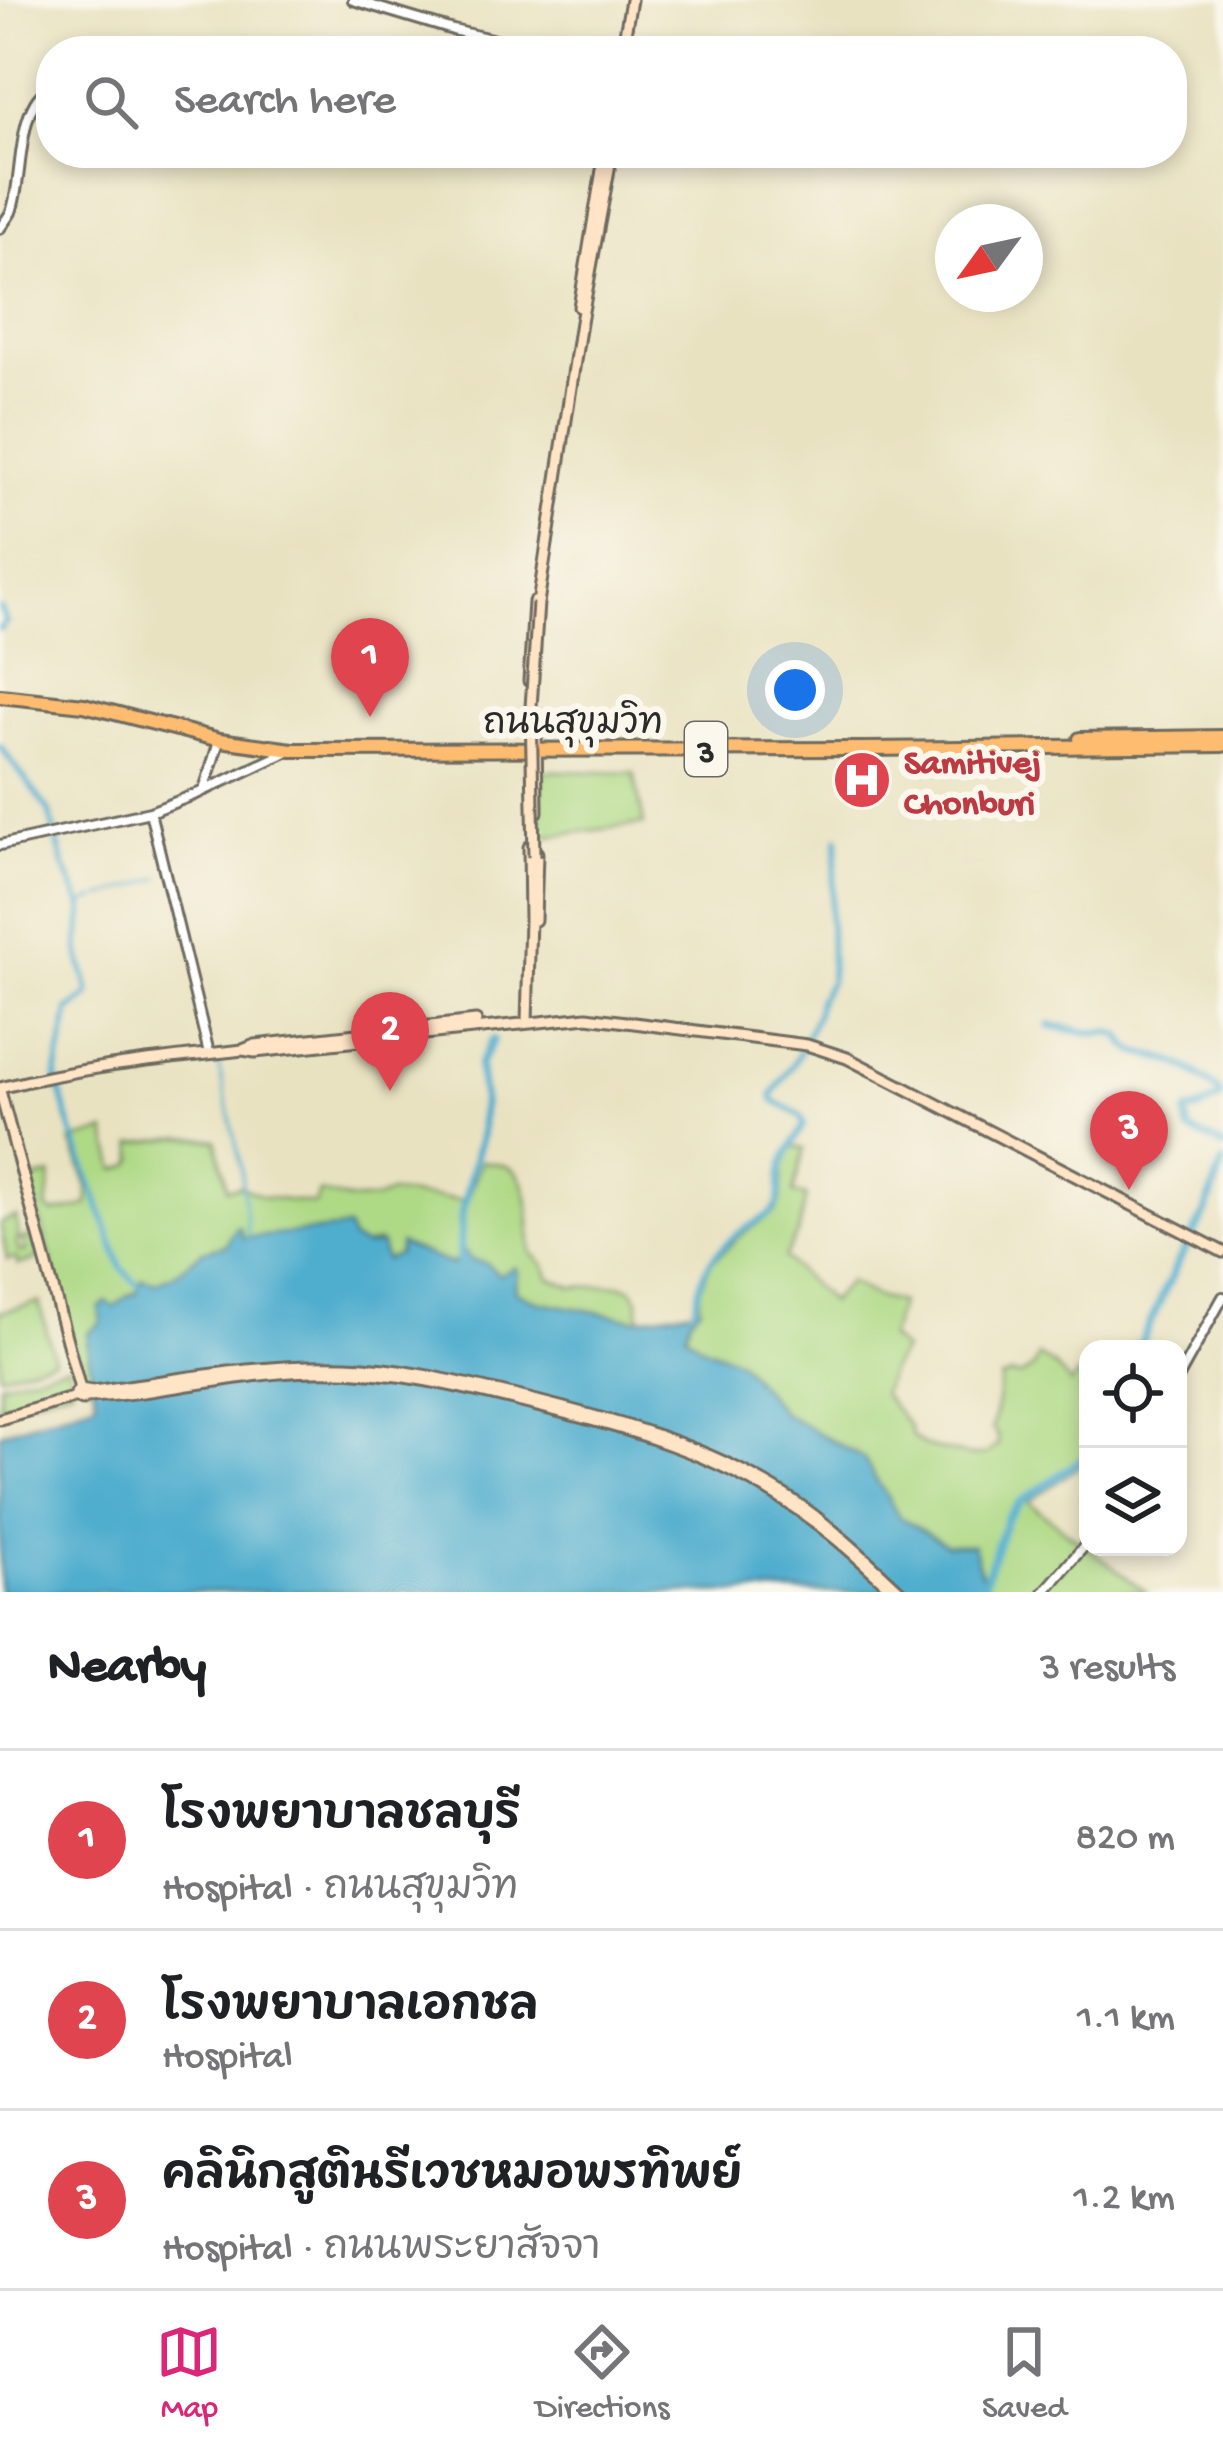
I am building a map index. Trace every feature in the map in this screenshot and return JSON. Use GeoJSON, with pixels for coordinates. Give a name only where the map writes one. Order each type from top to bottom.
{"type":"FeatureCollection","features":[{"type":"Feature","properties":{"kind":"main road"},"geometry":{"type":"LineString","coordinates":[[628,36],[634,0]]}},
{"type":"Feature","properties":{"kind":"main road"},"geometry":{"type":"LineString","coordinates":[[533,920],[530,637],[606,168]]}},
{"type":"Feature","properties":{"kind":"main road"},"geometry":{"type":"LineString","coordinates":[[531,1018],[531,707],[540,572]]}},
{"type":"Feature","properties":{"kind":"main road","name":"ถนนสุขุมวิท"},"geometry":{"type":"LineString","coordinates":[[0,694],[69,697],[221,737],[292,750],[1223,741]]}},
{"type":"Feature","properties":{"kind":"main road","name":"ถนนสุขุมวิท"},"geometry":{"type":"LineString","coordinates":[[221,737],[302,745],[533,747]]}},
{"type":"Feature","properties":{"kind":"main road"},"geometry":{"type":"LineString","coordinates":[[86,1394],[0,1090],[56,1075],[209,1053],[531,1018],[604,1017],[803,1041],[847,1058],[1223,1249]]}},
{"type":"Feature","properties":{"kind":"main road"},"geometry":{"type":"LineString","coordinates":[[0,1419],[86,1394],[290,1367],[346,1366],[437,1377],[646,1430],[715,1456],[804,1508],[898,1592]]}},
{"type":"Feature","properties":{"kind":"street"},"geometry":{"type":"LineString","coordinates":[[353,0],[478,36]]}},
{"type":"Feature","properties":{"kind":"street"},"geometry":{"type":"LineString","coordinates":[[0,228],[11,209],[36,100]]}},
{"type":"Feature","properties":{"kind":"street"},"geometry":{"type":"LineString","coordinates":[[203,791],[221,737]]}},
{"type":"Feature","properties":{"kind":"street"},"geometry":{"type":"LineString","coordinates":[[0,845],[150,812],[292,750]]}},
{"type":"Feature","properties":{"kind":"street"},"geometry":{"type":"LineString","coordinates":[[150,812],[209,1053]]}},
{"type":"Feature","properties":{"kind":"street"},"geometry":{"type":"LineString","coordinates":[[207,1038],[224,1052]]}},
{"type":"Feature","properties":{"kind":"street"},"geometry":{"type":"LineString","coordinates":[[1187,1362],[1223,1298]]}},
{"type":"Feature","properties":{"kind":"street"},"geometry":{"type":"LineString","coordinates":[[1044,1592],[1079,1553]]}},
{"type":"Feature","properties":{"kind":"green space"},"geometry":{"type":"Polygon","coordinates":[[[541,772],[634,773],[644,824],[540,837],[541,772]]]}},
{"type":"Feature","properties":{"kind":"green space"},"geometry":{"type":"Polygon","coordinates":[[[106,1131],[116,1170],[135,1160],[133,1144],[181,1137],[216,1140],[227,1189],[240,1186],[263,1197],[315,1204],[319,1192],[354,1200],[390,1193],[467,1201],[482,1161],[508,1167],[518,1174],[526,1194],[531,1252],[550,1278],[572,1287],[623,1285],[633,1290],[640,1318],[536,1301],[514,1290],[517,1273],[499,1275],[477,1262],[446,1262],[400,1245],[398,1254],[384,1261],[377,1242],[365,1246],[352,1240],[226,1245],[203,1251],[175,1274],[127,1296],[88,1333],[94,1387],[83,1382],[30,1180],[51,1175],[47,1208],[52,1213],[88,1204],[88,1187],[71,1141],[106,1131]]]}},
{"type":"Feature","properties":{"kind":"green space"},"geometry":{"type":"Polygon","coordinates":[[[792,1146],[804,1149],[793,1193],[806,1196],[798,1232],[784,1258],[830,1302],[848,1282],[900,1303],[889,1338],[903,1350],[882,1393],[912,1436],[925,1446],[969,1456],[985,1455],[998,1445],[992,1429],[1001,1379],[1021,1376],[1033,1368],[1038,1356],[1071,1384],[1079,1376],[1079,1466],[1028,1502],[1079,1541],[1079,1556],[1099,1556],[1146,1592],[1019,1592],[983,1584],[947,1546],[900,1518],[863,1458],[783,1413],[738,1360],[686,1334],[690,1317],[699,1308],[700,1288],[711,1263],[776,1211],[792,1146]]]}},
{"type":"Feature","properties":{"kind":"green space"},"geometry":{"type":"Polygon","coordinates":[[[16,1217],[19,1252],[26,1251],[22,1239],[32,1236],[39,1259],[18,1265],[16,1258],[7,1260],[0,1223],[16,1217]]]}},
{"type":"Feature","properties":{"kind":"green space"},"geometry":{"type":"Polygon","coordinates":[[[39,1302],[54,1359],[0,1375],[0,1312],[39,1302]]]}},
{"type":"Feature","properties":{"kind":"green space"},"geometry":{"type":"Polygon","coordinates":[[[68,1365],[70,1388],[0,1407],[0,1383],[68,1365]]]}},
{"type":"Feature","properties":{"kind":"water"},"geometry":{"type":"Polygon","coordinates":[[[236,1227],[243,1238],[347,1228],[352,1240],[365,1246],[381,1244],[385,1260],[398,1254],[400,1244],[453,1265],[463,1250],[471,1260],[486,1263],[499,1275],[515,1267],[515,1290],[536,1301],[634,1319],[699,1308],[690,1317],[686,1334],[738,1360],[783,1413],[863,1458],[900,1518],[947,1545],[973,1545],[984,1584],[1019,1592],[0,1592],[0,1433],[93,1403],[87,1346],[88,1333],[101,1323],[99,1308],[106,1302],[115,1307],[137,1293],[142,1279],[157,1283],[203,1251],[226,1245],[236,1227]]]}},
{"type":"Feature","properties":{"kind":"waterway"},"geometry":{"type":"LineString","coordinates":[[0,608],[6,622],[0,629]]}},
{"type":"Feature","properties":{"kind":"waterway"},"geometry":{"type":"LineString","coordinates":[[0,746],[49,811],[64,866],[83,908],[79,952],[89,995],[69,1010],[56,1077],[121,1267],[138,1285]]}},
{"type":"Feature","properties":{"kind":"waterway"},"geometry":{"type":"LineString","coordinates":[[693,1309],[703,1275],[716,1254],[775,1208],[784,1161],[804,1124],[800,1115],[772,1096],[798,1056],[831,980],[830,917],[838,838]]}},
{"type":"Feature","properties":{"kind":"waterway"},"geometry":{"type":"LineString","coordinates":[[102,897],[160,878]]}},
{"type":"Feature","properties":{"kind":"waterway"},"geometry":{"type":"LineString","coordinates":[[81,904],[96,899]]}},
{"type":"Feature","properties":{"kind":"waterway"},"geometry":{"type":"LineString","coordinates":[[1050,1025],[1121,1036],[1136,1052],[1162,1058],[1202,1078],[1219,1092],[1219,1098],[1188,1111],[1189,1130],[1223,1147]]}},
{"type":"Feature","properties":{"kind":"waterway"},"geometry":{"type":"LineString","coordinates":[[459,1266],[462,1211],[481,1136],[479,1065],[493,1040]]}},
{"type":"Feature","properties":{"kind":"waterway"},"geometry":{"type":"LineString","coordinates":[[217,1059],[240,1161],[248,1237]]}},
{"type":"Feature","properties":{"kind":"waterway"},"geometry":{"type":"LineString","coordinates":[[1142,1340],[1205,1213],[1223,1163]]}},
{"type":"Feature","properties":{"kind":"waterway"},"geometry":{"type":"LineString","coordinates":[[983,1584],[1007,1518],[1019,1503],[1079,1461]]}},
{"type":"Feature","properties":{"kind":"place","name":"โรงพยาบาลชลบุรี"},"geometry":{"type":"Point","coordinates":[370,717]}},
{"type":"Feature","properties":{"kind":"place","name":"Samitivej Chonburi"},"geometry":{"type":"Point","coordinates":[862,780]}},
{"type":"Feature","properties":{"kind":"place","name":"โรงพยาบาลเอกชล"},"geometry":{"type":"Point","coordinates":[390,1091]}},
{"type":"Feature","properties":{"kind":"place","name":"คลินิกสูตินรีเวชหมอพรทิพย์"},"geometry":{"type":"Point","coordinates":[1129,1190]}}]}
